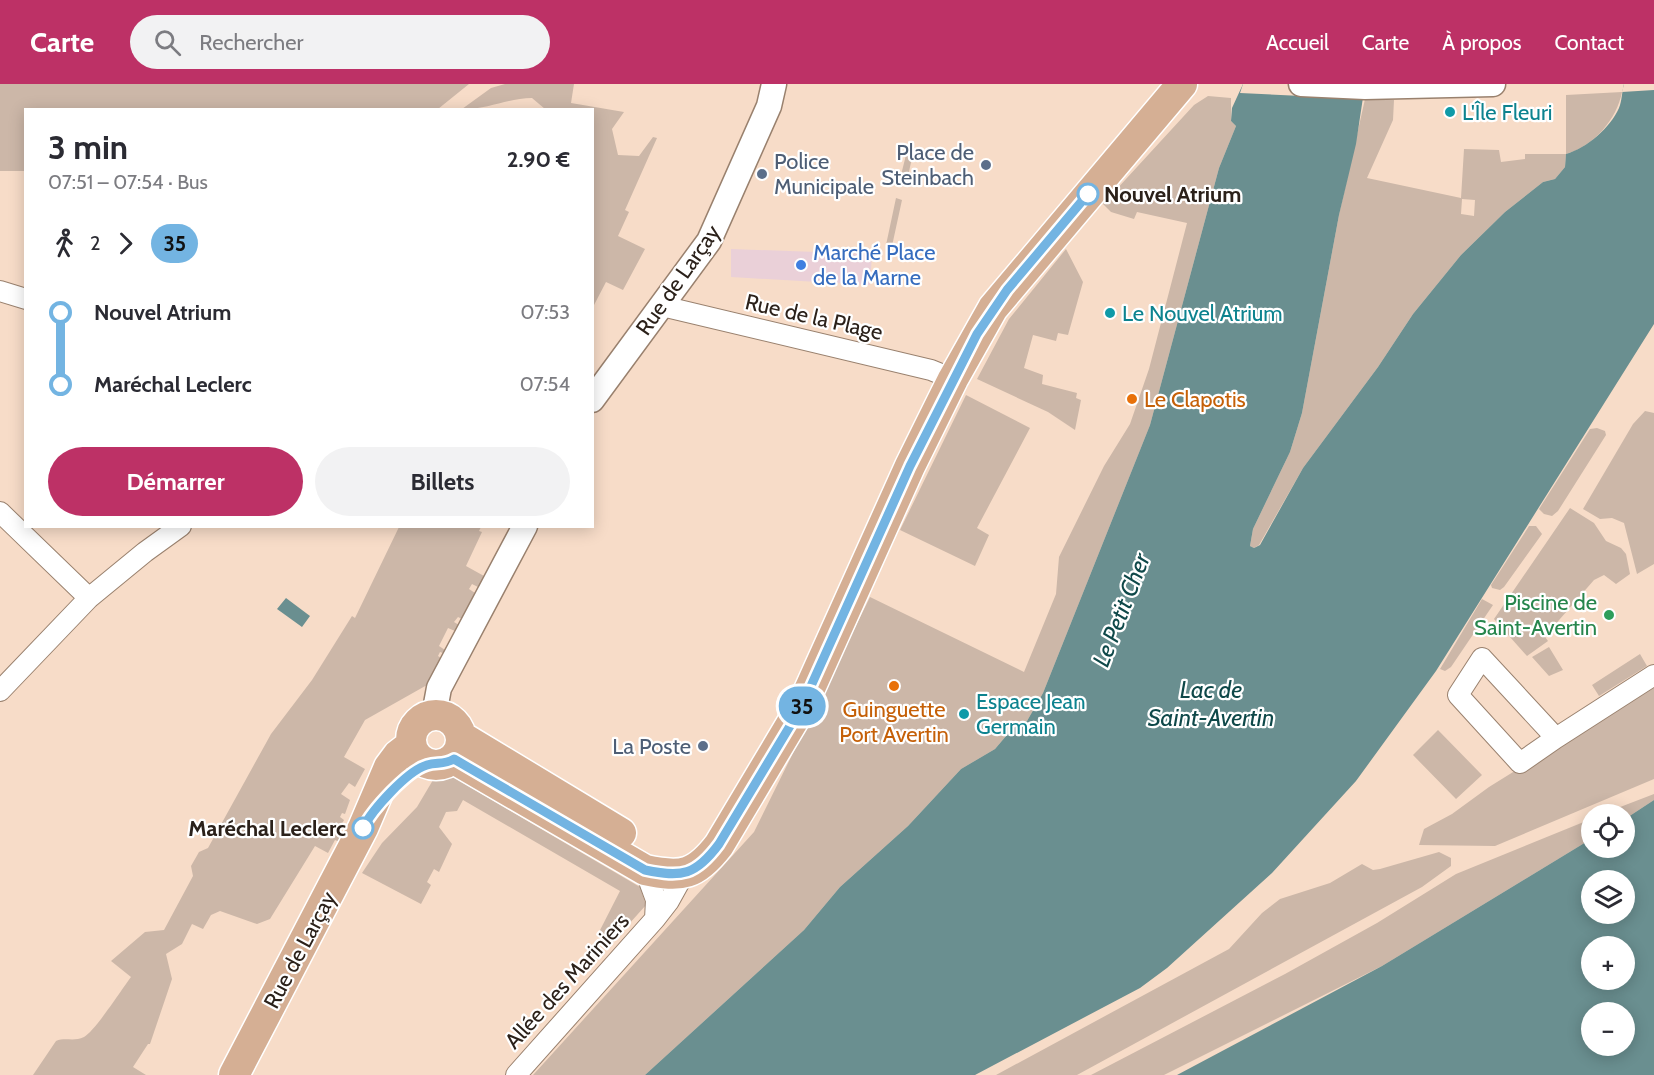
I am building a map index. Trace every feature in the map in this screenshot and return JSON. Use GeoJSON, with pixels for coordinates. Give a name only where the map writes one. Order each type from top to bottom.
{"type":"FeatureCollection","features":[{"type":"Feature","properties":{"kind":"main road"},"geometry":{"type":"LineString","coordinates":[[434,715],[418,723],[413,729],[439,751],[645,870],[668,875],[684,873],[697,869],[706,862],[802,706],[910,466],[977,334],[1007,290],[1158,116],[1182,84]]}},
{"type":"Feature","properties":{"kind":"main road"},"geometry":{"type":"LineString","coordinates":[[439,751],[662,856],[679,856],[703,847],[732,820]]}},
{"type":"Feature","properties":{"kind":"main road","name":"Rue de Larçay"},"geometry":{"type":"LineString","coordinates":[[234,1075],[365,824],[406,779],[439,751]]}},
{"type":"Feature","properties":{"kind":"street","name":"Rue de Larçay"},"geometry":{"type":"LineString","coordinates":[[594,397],[718,226],[769,106],[774,84]]}},
{"type":"Feature","properties":{"kind":"street"},"geometry":{"type":"LineString","coordinates":[[1301,84],[1365,87],[1493,84]]}},
{"type":"Feature","properties":{"kind":"street"},"geometry":{"type":"LineString","coordinates":[[0,291],[24,298]]}},
{"type":"Feature","properties":{"kind":"street","name":"Rue de la Plage"},"geometry":{"type":"LineString","coordinates":[[662,306],[931,370],[953,380]]}},
{"type":"Feature","properties":{"kind":"street"},"geometry":{"type":"LineString","coordinates":[[0,512],[89,598]]}},
{"type":"Feature","properties":{"kind":"street"},"geometry":{"type":"LineString","coordinates":[[0,691],[89,598],[178,528]]}},
{"type":"Feature","properties":{"kind":"street"},"geometry":{"type":"LineString","coordinates":[[434,715],[439,688],[524,528]]}},
{"type":"Feature","properties":{"kind":"street"},"geometry":{"type":"LineString","coordinates":[[1556,738],[1482,658],[1458,695],[1520,763],[1654,675]]}},
{"type":"Feature","properties":{"kind":"street","name":"Allée des Mariniers"},"geometry":{"type":"LineString","coordinates":[[645,870],[656,900],[655,919]]}},
{"type":"Feature","properties":{"kind":"street","name":"Allée des Mariniers"},"geometry":{"type":"LineString","coordinates":[[516,1075],[655,919],[669,901],[684,873]]}},
{"type":"Feature","properties":{"kind":"shaded area"},"geometry":{"type":"Polygon","coordinates":[[[0,84],[469,84],[439,108],[24,108],[24,171],[0,171],[0,84]]]}},
{"type":"Feature","properties":{"kind":"shaded area"},"geometry":{"type":"Polygon","coordinates":[[[505,84],[574,84],[571,103],[624,112],[612,129],[618,155],[639,156],[653,137],[657,138],[625,210],[629,212],[618,236],[645,249],[623,290],[606,282],[594,305],[594,108],[544,108],[532,98],[480,108],[463,108],[491,88],[505,84]]]}},
{"type":"Feature","properties":{"kind":"shaded area"},"geometry":{"type":"Polygon","coordinates":[[[1622,92],[1615,112],[1603,130],[1586,145],[1566,154],[1566,95],[1622,92]]]}},
{"type":"Feature","properties":{"kind":"shaded area"},"geometry":{"type":"Polygon","coordinates":[[[1208,96],[1231,98],[1231,121],[1236,126],[1219,168],[1150,425],[1043,693],[1027,721],[1012,729],[995,749],[961,769],[908,826],[840,887],[804,930],[645,1075],[533,1075],[754,832],[870,597],[1024,672],[1056,594],[1059,557],[1104,466],[1130,424],[1149,369],[1187,223],[1137,212],[1134,219],[1111,212],[1103,204],[1194,105],[1208,96]]]}},
{"type":"Feature","properties":{"kind":"shaded area"},"geometry":{"type":"Polygon","coordinates":[[[1365,99],[1394,100],[1393,120],[1367,178],[1461,198],[1464,149],[1499,150],[1501,162],[1525,159],[1525,154],[1566,154],[1565,167],[1555,179],[1543,182],[1505,212],[1461,255],[1413,314],[1378,367],[1303,468],[1259,545],[1254,548],[1250,546],[1253,529],[1290,452],[1302,413],[1339,215],[1365,99]],[[1462,199],[1461,214],[1474,216],[1475,200],[1462,199]]]}},
{"type":"Feature","properties":{"kind":"shaded area"},"geometry":{"type":"Polygon","coordinates":[[[908,147],[914,149],[906,185],[899,183],[908,147]]]}},
{"type":"Feature","properties":{"kind":"shaded area"},"geometry":{"type":"Polygon","coordinates":[[[896,198],[902,200],[892,246],[886,245],[896,198]]]}},
{"type":"Feature","properties":{"kind":"shaded area","name":"Marché Place de la Marne"},"geometry":{"type":"Polygon","coordinates":[[[731,249],[872,254],[870,285],[731,277],[731,249]]]}},
{"type":"Feature","properties":{"kind":"shaded area"},"geometry":{"type":"Polygon","coordinates":[[[1066,249],[1083,282],[1068,335],[1058,333],[1056,341],[1033,335],[1024,368],[1043,375],[1042,384],[1077,393],[1076,398],[1081,400],[1075,430],[1048,412],[977,379],[1009,319],[1066,249]]]}},
{"type":"Feature","properties":{"kind":"shaded area"},"geometry":{"type":"Polygon","coordinates":[[[966,395],[1030,428],[977,528],[989,535],[975,566],[900,530],[966,395]]]}},
{"type":"Feature","properties":{"kind":"shaded area"},"geometry":{"type":"Polygon","coordinates":[[[1645,411],[1654,413],[1654,564],[1637,574],[1624,523],[1612,518],[1600,519],[1583,509],[1633,424],[1645,411]]]}},
{"type":"Feature","properties":{"kind":"shaded area"},"geometry":{"type":"Polygon","coordinates":[[[1597,428],[1605,431],[1606,435],[1558,511],[1552,516],[1544,514],[1539,509],[1590,429],[1597,428]]]}},
{"type":"Feature","properties":{"kind":"shaded area"},"geometry":{"type":"Polygon","coordinates":[[[1570,508],[1594,523],[1606,541],[1621,548],[1626,554],[1630,574],[1616,584],[1604,575],[1594,580],[1546,635],[1538,627],[1548,641],[1527,656],[1494,619],[1570,508]]]}},
{"type":"Feature","properties":{"kind":"shaded area"},"geometry":{"type":"Polygon","coordinates":[[[1529,526],[1536,526],[1542,534],[1504,587],[1500,590],[1492,588],[1491,585],[1529,526]]]}},
{"type":"Feature","properties":{"kind":"shaded area"},"geometry":{"type":"Polygon","coordinates":[[[399,528],[480,528],[479,531],[482,532],[466,566],[484,576],[478,587],[472,584],[469,589],[475,593],[462,619],[458,617],[454,622],[459,625],[455,631],[448,628],[439,646],[445,650],[443,653],[440,652],[438,656],[441,658],[427,685],[365,720],[344,757],[365,769],[355,787],[349,783],[341,794],[350,800],[345,814],[342,813],[340,817],[344,820],[336,835],[344,840],[342,843],[335,840],[328,853],[315,846],[270,919],[257,924],[220,911],[211,915],[203,929],[192,924],[182,944],[166,954],[172,979],[150,1044],[133,1067],[146,1075],[33,1075],[56,1041],[80,1038],[89,1033],[131,977],[111,961],[145,932],[164,930],[193,876],[191,866],[199,852],[208,848],[271,734],[312,680],[352,616],[355,618],[399,528]]]}},
{"type":"Feature","properties":{"kind":"shaded area"},"geometry":{"type":"Polygon","coordinates":[[[1482,599],[1493,605],[1451,667],[1445,671],[1440,669],[1482,599]]]}},
{"type":"Feature","properties":{"kind":"shaded area"},"geometry":{"type":"Polygon","coordinates":[[[1549,647],[1563,670],[1549,676],[1532,657],[1549,647]]]}},
{"type":"Feature","properties":{"kind":"shaded area"},"geometry":{"type":"Polygon","coordinates":[[[1640,654],[1647,666],[1599,696],[1592,685],[1640,654]]]}},
{"type":"Feature","properties":{"kind":"shaded area"},"geometry":{"type":"Polygon","coordinates":[[[1654,684],[1654,779],[1595,804],[1581,804],[1581,810],[1495,846],[1419,845],[1424,829],[1452,814],[1489,787],[1654,684]]]}},
{"type":"Feature","properties":{"kind":"shaded area"},"geometry":{"type":"Polygon","coordinates":[[[1438,730],[1482,775],[1456,799],[1413,755],[1438,730]]]}},
{"type":"Feature","properties":{"kind":"shaded area"},"geometry":{"type":"Polygon","coordinates":[[[446,773],[640,887],[646,905],[612,943],[597,936],[620,891],[463,800],[457,811],[446,812],[439,827],[452,844],[439,872],[434,869],[427,882],[431,885],[421,904],[362,873],[382,843],[417,807],[433,780],[446,773]]]}},
{"type":"Feature","properties":{"kind":"shaded area"},"geometry":{"type":"Polygon","coordinates":[[[1654,794],[1654,800],[1635,812],[1635,804],[1628,804],[1654,794]]]}},
{"type":"Feature","properties":{"kind":"shaded area"},"geometry":{"type":"Polygon","coordinates":[[[1581,823],[1581,845],[1382,966],[1164,1075],[1091,1075],[1285,974],[1377,923],[1456,874],[1581,823]]]}},
{"type":"Feature","properties":{"kind":"shaded area"},"geometry":{"type":"Polygon","coordinates":[[[1439,852],[1451,858],[1451,866],[1422,887],[1077,1075],[996,1075],[1229,949],[1262,913],[1280,899],[1330,883],[1362,864],[1373,870],[1380,869],[1439,852]]]}},
{"type":"Feature","properties":{"kind":"water","name":"Lac de Saint-Avertin"},"geometry":{"type":"Polygon","coordinates":[[[1243,84],[1365,84],[1356,144],[1339,215],[1302,413],[1290,452],[1253,529],[1250,546],[1254,548],[1260,545],[1303,468],[1378,367],[1413,314],[1461,255],[1505,212],[1543,182],[1555,179],[1565,167],[1566,154],[1590,142],[1604,130],[1619,108],[1624,84],[1654,84],[1654,324],[1436,671],[1356,781],[1272,873],[1167,968],[1140,988],[975,1075],[645,1075],[804,930],[840,887],[908,826],[961,769],[995,749],[1012,729],[1027,721],[1043,693],[1150,425],[1219,168],[1236,126],[1231,121],[1232,108],[1243,84]]]}},
{"type":"Feature","properties":{"kind":"water"},"geometry":{"type":"Polygon","coordinates":[[[286,598],[310,616],[302,627],[277,609],[286,598]]]}},
{"type":"Feature","properties":{"kind":"water"},"geometry":{"type":"Polygon","coordinates":[[[1654,800],[1654,1075],[1177,1075],[1382,966],[1581,845],[1581,858],[1635,858],[1635,812],[1654,800]]]}},
{"type":"Feature","properties":{"kind":"pier"},"geometry":{"type":"Polygon","coordinates":[[[1243,84],[1365,84],[1365,99],[1240,93],[1243,84]]]}},
{"type":"Feature","properties":{"kind":"pier"},"geometry":{"type":"Polygon","coordinates":[[[1624,84],[1654,84],[1654,90],[1622,92],[1624,84]]]}},
{"type":"Feature","properties":{"kind":"bus line","name":"35"},"geometry":{"type":"LineString","coordinates":[[363,828],[386,798],[406,779],[429,765],[447,764],[454,759],[645,870],[668,875],[684,873],[697,869],[706,862],[771,760],[802,706],[910,466],[977,334],[1007,290],[1088,194]]}},
{"type":"Feature","properties":{"kind":"place","name":"L'Île Fleuri"},"geometry":{"type":"Point","coordinates":[1450,112]}},
{"type":"Feature","properties":{"kind":"place","name":"Place de Steinbach"},"geometry":{"type":"Point","coordinates":[986,165]}},
{"type":"Feature","properties":{"kind":"place","name":"Police Municipale"},"geometry":{"type":"Point","coordinates":[762,174]}},
{"type":"Feature","properties":{"kind":"place","name":"Nouvel Atrium"},"geometry":{"type":"Point","coordinates":[1088,194]}},
{"type":"Feature","properties":{"kind":"place","name":"Marché Place de la Marne"},"geometry":{"type":"Point","coordinates":[801,265]}},
{"type":"Feature","properties":{"kind":"place","name":"Le Nouvel Atrium"},"geometry":{"type":"Point","coordinates":[1110,313]}},
{"type":"Feature","properties":{"kind":"place","name":"Le Clapotis"},"geometry":{"type":"Point","coordinates":[1132,399]}},
{"type":"Feature","properties":{"kind":"place","name":"Piscine de Saint-Avertin"},"geometry":{"type":"Point","coordinates":[1609,615]}},
{"type":"Feature","properties":{"kind":"place","name":"Guinguette Port Avertin"},"geometry":{"type":"Point","coordinates":[894,686]}},
{"type":"Feature","properties":{"kind":"place","name":"Espace Jean Germain"},"geometry":{"type":"Point","coordinates":[964,714]}},
{"type":"Feature","properties":{"kind":"place","name":"La Poste"},"geometry":{"type":"Point","coordinates":[703,746]}},
{"type":"Feature","properties":{"kind":"place","name":"Maréchal Leclerc"},"geometry":{"type":"Point","coordinates":[363,828]}},
{"type":"Feature","properties":{"kind":"water label","name":"Le Petit Cher"},"geometry":{"type":"Point","coordinates":[1121,610]}}]}
